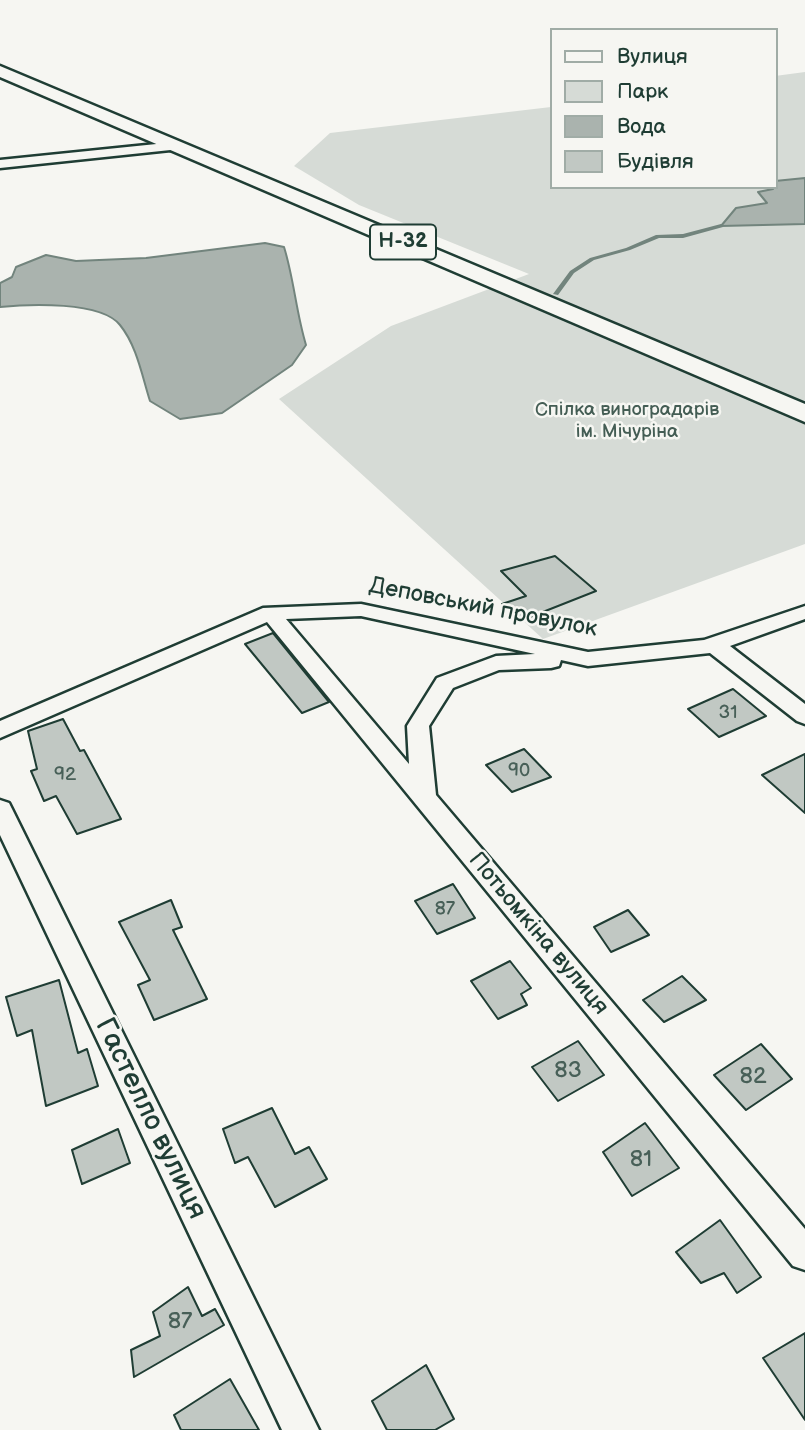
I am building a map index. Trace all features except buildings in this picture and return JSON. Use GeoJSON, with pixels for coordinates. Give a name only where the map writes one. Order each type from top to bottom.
{"type":"FeatureCollection","features":[{"type":"Feature","properties":{"kind":"main road","name":"Н-32"},"geometry":{"type":"LineString","coordinates":[[0,71],[805,414]]}},
{"type":"Feature","properties":{"kind":"street"},"geometry":{"type":"LineString","coordinates":[[0,164],[176,146]]}},
{"type":"Feature","properties":{"kind":"street","name":"Деповський провулок"},"geometry":{"type":"LineString","coordinates":[[0,730],[271,614],[361,610],[587,659],[714,645],[805,611]]}},
{"type":"Feature","properties":{"kind":"street","name":"Потьомкіна вулиця"},"geometry":{"type":"LineString","coordinates":[[271,614],[805,1254]]}},
{"type":"Feature","properties":{"kind":"street"},"geometry":{"type":"LineString","coordinates":[[714,645],[805,716]]}},
{"type":"Feature","properties":{"kind":"street"},"geometry":{"type":"LineString","coordinates":[[424,796],[418,726],[445,683],[496,663],[587,659]]}},
{"type":"Feature","properties":{"kind":"street","name":"Гастелло вулиця"},"geometry":{"type":"LineString","coordinates":[[0,809],[300,1430]]}},
{"type":"Feature","properties":{"kind":"green space","name":"Спілка виноградарів ім. Мічуріна"},"geometry":{"type":"Polygon","coordinates":[[[805,72],[805,544],[543,639],[279,399],[391,326],[529,274],[359,205],[294,166],[330,133],[550,107],[550,189],[777,189],[777,76],[805,72]]]}},
{"type":"Feature","properties":{"kind":"water"},"geometry":{"type":"Polygon","coordinates":[[[805,178],[805,224],[721,226],[736,208],[767,203],[758,192],[777,189],[777,181],[805,178]]]}},
{"type":"Feature","properties":{"kind":"water"},"geometry":{"type":"Polygon","coordinates":[[[265,243],[284,247],[306,345],[292,365],[222,413],[180,419],[150,401],[131,342],[111,317],[64,306],[0,307],[0,283],[12,277],[16,267],[46,255],[76,261],[146,258],[265,243]]]}},
{"type":"Feature","properties":{"kind":"waterway"},"geometry":{"type":"LineString","coordinates":[[556,294],[572,272],[592,259],[628,249],[658,236],[683,236],[721,226]]}}]}
